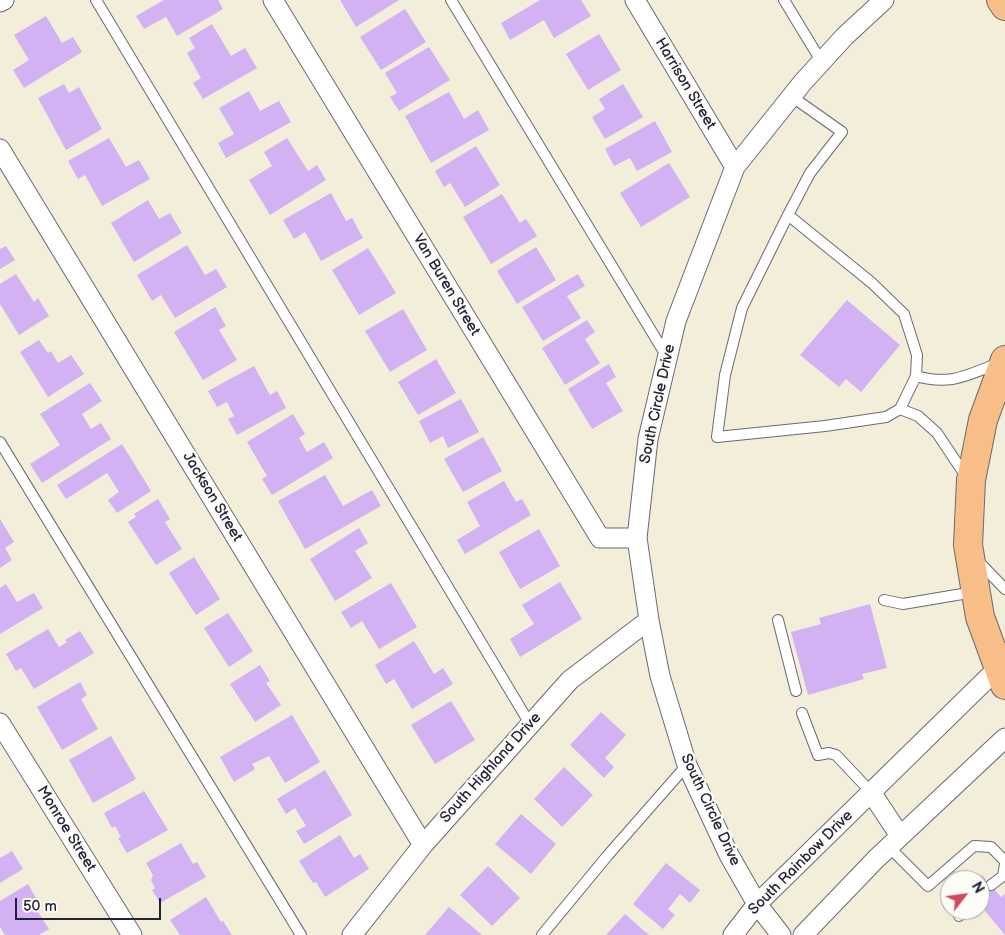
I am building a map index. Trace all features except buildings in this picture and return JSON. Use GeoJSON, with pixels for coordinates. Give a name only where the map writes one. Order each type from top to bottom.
{"type":"FeatureCollection","features":[{"type":"Feature","properties":{"kind":"highway"},"geometry":{"type":"LineString","coordinates":[[1001,0],[1005,6]]}},
{"type":"Feature","properties":{"kind":"highway"},"geometry":{"type":"LineString","coordinates":[[1001,676],[980,617],[968,545],[971,484],[983,420],[1005,361]]}},
{"type":"Feature","properties":{"kind":"street"},"geometry":{"type":"LineString","coordinates":[[0,2],[4,0]]}},
{"type":"Feature","properties":{"kind":"street","name":"Van Buren Street"},"geometry":{"type":"LineString","coordinates":[[272,0],[600,538],[637,538]]}},
{"type":"Feature","properties":{"kind":"street","name":"Harrison Street"},"geometry":{"type":"LineString","coordinates":[[634,0],[735,167]]}},
{"type":"Feature","properties":{"kind":"street","name":"South Circle Drive"},"geometry":{"type":"LineString","coordinates":[[781,935],[757,904],[729,854],[687,765],[660,676],[648,620],[637,538],[648,439],[676,320],[735,167],[821,61],[884,0]]}},
{"type":"Feature","properties":{"kind":"street","name":"Jackson Street"},"geometry":{"type":"LineString","coordinates":[[0,149],[423,845]]}},
{"type":"Feature","properties":{"kind":"street","name":"South Highland Drive"},"geometry":{"type":"LineString","coordinates":[[352,935],[423,845],[570,680],[648,620]]}},
{"type":"Feature","properties":{"kind":"street","name":"South Rainbow Drive"},"geometry":{"type":"LineString","coordinates":[[733,935],[757,904],[871,792],[1001,676]]}},
{"type":"Feature","properties":{"kind":"street","name":"Monroe Street"},"geometry":{"type":"LineString","coordinates":[[0,723],[132,935]]}},
{"type":"Feature","properties":{"kind":"street"},"geometry":{"type":"LineString","coordinates":[[803,935],[894,842],[1005,738]]}},
{"type":"Feature","properties":{"kind":"street"},"geometry":{"type":"LineString","coordinates":[[871,792],[894,842]]}},
{"type":"Feature","properties":{"kind":"lane"},"geometry":{"type":"LineString","coordinates":[[96,0],[530,724]]}},
{"type":"Feature","properties":{"kind":"lane"},"geometry":{"type":"LineString","coordinates":[[451,0],[667,358]]}},
{"type":"Feature","properties":{"kind":"lane"},"geometry":{"type":"LineString","coordinates":[[784,0],[821,61]]}},
{"type":"Feature","properties":{"kind":"lane"},"geometry":{"type":"LineString","coordinates":[[788,215],[872,283],[904,314],[917,355],[916,376],[900,409],[886,417],[826,426],[717,437],[725,375],[742,308],[788,215],[810,172],[842,132],[792,96]]}},
{"type":"Feature","properties":{"kind":"lane"},"geometry":{"type":"LineString","coordinates":[[916,376],[928,380],[943,381],[961,377],[1005,361]]}},
{"type":"Feature","properties":{"kind":"lane"},"geometry":{"type":"LineString","coordinates":[[900,409],[918,416],[937,433],[971,484]]}},
{"type":"Feature","properties":{"kind":"lane"},"geometry":{"type":"LineString","coordinates":[[0,442],[301,935]]}},
{"type":"Feature","properties":{"kind":"lane"},"geometry":{"type":"LineString","coordinates":[[969,553],[1005,589]]}},
{"type":"Feature","properties":{"kind":"lane"},"geometry":{"type":"LineString","coordinates":[[884,600],[903,604],[976,592]]}},
{"type":"Feature","properties":{"kind":"lane"},"geometry":{"type":"LineString","coordinates":[[778,620],[796,691]]}},
{"type":"Feature","properties":{"kind":"lane"},"geometry":{"type":"LineString","coordinates":[[802,713],[818,755],[829,753],[836,755],[871,792]]}},
{"type":"Feature","properties":{"kind":"lane"},"geometry":{"type":"LineString","coordinates":[[542,935],[608,854],[687,765]]}},
{"type":"Feature","properties":{"kind":"lane"},"geometry":{"type":"LineString","coordinates":[[894,842],[928,886],[974,846],[991,847],[1005,862],[1003,876],[991,885]]}}]}
